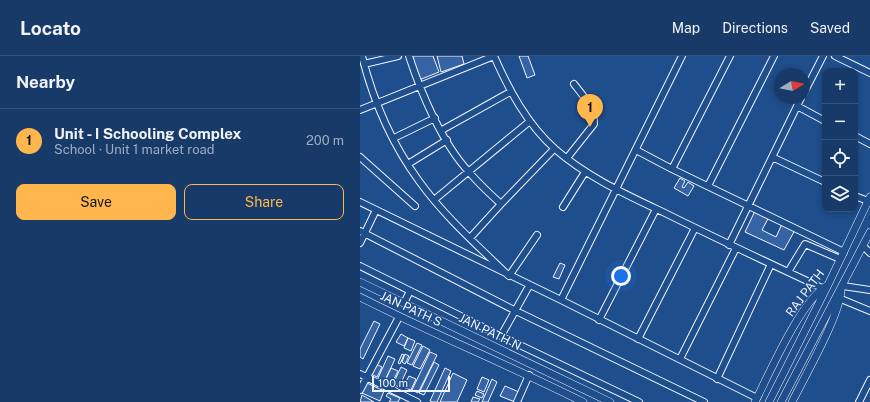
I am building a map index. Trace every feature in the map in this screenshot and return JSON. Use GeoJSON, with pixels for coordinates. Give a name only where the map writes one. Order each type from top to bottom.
{"type":"FeatureCollection","features":[{"type":"Feature","properties":{"kind":"main road","name":"RAJ PATH"},"geometry":{"type":"LineString","coordinates":[[756,400],[796,323],[825,286],[842,256],[869,199]]}},
{"type":"Feature","properties":{"kind":"main road"},"geometry":{"type":"LineString","coordinates":[[781,402],[870,232]]}},
{"type":"Feature","properties":{"kind":"main road","name":"JAN PATH N"},"geometry":{"type":"LineString","coordinates":[[360,282],[610,402]]}},
{"type":"Feature","properties":{"kind":"main road"},"geometry":{"type":"LineString","coordinates":[[769,402],[825,286]]}},
{"type":"Feature","properties":{"kind":"main road"},"geometry":{"type":"LineString","coordinates":[[792,402],[841,299],[842,288]]}},
{"type":"Feature","properties":{"kind":"main road","name":"JAN PATH S"},"geometry":{"type":"LineString","coordinates":[[360,297],[399,317],[530,375],[583,402]]}},
{"type":"Feature","properties":{"kind":"street"},"geometry":{"type":"LineString","coordinates":[[362,56],[376,103],[408,164],[434,200],[509,276]]}},
{"type":"Feature","properties":{"kind":"street"},"geometry":{"type":"LineString","coordinates":[[364,64],[398,56]]}},
{"type":"Feature","properties":{"kind":"street"},"geometry":{"type":"LineString","coordinates":[[409,56],[419,87],[447,140],[468,172],[501,204]]}},
{"type":"Feature","properties":{"kind":"street"},"geometry":{"type":"LineString","coordinates":[[360,110],[494,56],[510,92],[530,121],[554,149],[585,172],[729,245],[788,272],[825,286]]}},
{"type":"Feature","properties":{"kind":"street"},"geometry":{"type":"LineString","coordinates":[[561,300],[682,56]]}},
{"type":"Feature","properties":{"kind":"street"},"geometry":{"type":"LineString","coordinates":[[672,169],[730,56]]}},
{"type":"Feature","properties":{"kind":"street"},"geometry":{"type":"LineString","coordinates":[[708,186],[774,56]]}},
{"type":"Feature","properties":{"kind":"street"},"geometry":{"type":"LineString","coordinates":[[810,81],[823,56]]}},
{"type":"Feature","properties":{"kind":"street"},"geometry":{"type":"LineString","coordinates":[[835,56],[870,73]]}},
{"type":"Feature","properties":{"kind":"street"},"geometry":{"type":"LineString","coordinates":[[567,158],[594,124],[592,111],[588,103],[574,84]]}},
{"type":"Feature","properties":{"kind":"street"},"geometry":{"type":"LineString","coordinates":[[442,130],[510,92]]}},
{"type":"Feature","properties":{"kind":"street"},"geometry":{"type":"LineString","coordinates":[[729,245],[797,106],[822,119]]}},
{"type":"Feature","properties":{"kind":"street"},"geometry":{"type":"LineString","coordinates":[[394,138],[435,118]]}},
{"type":"Feature","properties":{"kind":"street"},"geometry":{"type":"LineString","coordinates":[[434,200],[530,121]]}},
{"type":"Feature","properties":{"kind":"street"},"geometry":{"type":"LineString","coordinates":[[858,138],[870,144]]}},
{"type":"Feature","properties":{"kind":"street"},"geometry":{"type":"LineString","coordinates":[[408,164],[447,140]]}},
{"type":"Feature","properties":{"kind":"street"},"geometry":{"type":"LineString","coordinates":[[470,238],[554,149]]}},
{"type":"Feature","properties":{"kind":"street"},"geometry":{"type":"LineString","coordinates":[[636,150],[672,169],[749,205],[842,256]]}},
{"type":"Feature","properties":{"kind":"street"},"geometry":{"type":"LineString","coordinates":[[772,157],[822,181]]}},
{"type":"Feature","properties":{"kind":"street"},"geometry":{"type":"LineString","coordinates":[[360,158],[415,206]]}},
{"type":"Feature","properties":{"kind":"street"},"geometry":{"type":"LineString","coordinates":[[563,207],[585,172]]}},
{"type":"Feature","properties":{"kind":"street"},"geometry":{"type":"LineString","coordinates":[[858,197],[869,199]]}},
{"type":"Feature","properties":{"kind":"street"},"geometry":{"type":"LineString","coordinates":[[360,202],[680,359],[756,400]]}},
{"type":"Feature","properties":{"kind":"street"},"geometry":{"type":"LineString","coordinates":[[599,320],[656,209]]}},
{"type":"Feature","properties":{"kind":"street"},"geometry":{"type":"LineString","coordinates":[[360,243],[362,232],[376,210]]}},
{"type":"Feature","properties":{"kind":"street"},"geometry":{"type":"LineString","coordinates":[[638,339],[694,228]]}},
{"type":"Feature","properties":{"kind":"street"},"geometry":{"type":"LineString","coordinates":[[362,232],[516,311],[704,402]]}},
{"type":"Feature","properties":{"kind":"street"},"geometry":{"type":"LineString","coordinates":[[509,276],[537,235]]}},
{"type":"Feature","properties":{"kind":"street"},"geometry":{"type":"LineString","coordinates":[[788,272],[805,244],[842,256]]}},
{"type":"Feature","properties":{"kind":"street"},"geometry":{"type":"LineString","coordinates":[[863,246],[870,253]]}},
{"type":"Feature","properties":{"kind":"street"},"geometry":{"type":"LineString","coordinates":[[680,359],[736,248]]}},
{"type":"Feature","properties":{"kind":"street"},"geometry":{"type":"LineString","coordinates":[[717,379],[771,264]]}},
{"type":"Feature","properties":{"kind":"street"},"geometry":{"type":"LineString","coordinates":[[360,266],[500,336],[639,402]]}},
{"type":"Feature","properties":{"kind":"street"},"geometry":{"type":"LineString","coordinates":[[500,336],[516,311],[529,286]]}},
{"type":"Feature","properties":{"kind":"street"},"geometry":{"type":"LineString","coordinates":[[842,288],[870,290]]}},
{"type":"Feature","properties":{"kind":"street"},"geometry":{"type":"LineString","coordinates":[[404,303],[410,291]]}},
{"type":"Feature","properties":{"kind":"street"},"geometry":{"type":"LineString","coordinates":[[841,299],[870,311]]}},
{"type":"Feature","properties":{"kind":"street"},"geometry":{"type":"LineString","coordinates":[[360,390],[363,375],[399,317]]}},
{"type":"Feature","properties":{"kind":"street"},"geometry":{"type":"LineString","coordinates":[[363,375],[412,401]]}},
{"type":"Feature","properties":{"kind":"street"},"geometry":{"type":"LineString","coordinates":[[517,402],[530,375]]}},
{"type":"Feature","properties":{"kind":"street"},"geometry":{"type":"LineString","coordinates":[[859,402],[870,380]]}},
{"type":"Feature","properties":{"kind":"building"},"geometry":{"type":"Polygon","coordinates":[[[411,56],[433,56],[439,72],[419,80],[411,56]]]}},
{"type":"Feature","properties":{"kind":"building"},"geometry":{"type":"Polygon","coordinates":[[[437,56],[462,56],[464,64],[441,72],[437,56]]]}},
{"type":"Feature","properties":{"kind":"building"},"geometry":{"type":"Polygon","coordinates":[[[519,56],[528,56],[535,75],[527,78],[519,56]]]}},
{"type":"Feature","properties":{"kind":"building"},"geometry":{"type":"Polygon","coordinates":[[[680,178],[685,181],[682,187],[684,188],[688,182],[694,186],[688,196],[674,188],[680,178]]]}},
{"type":"Feature","properties":{"kind":"building"},"geometry":{"type":"Polygon","coordinates":[[[755,211],[769,217],[762,230],[776,237],[782,224],[795,230],[784,250],[745,232],[755,211]]]}},
{"type":"Feature","properties":{"kind":"building"},"geometry":{"type":"Polygon","coordinates":[[[560,263],[565,265],[559,279],[553,277],[560,263]]]}},
{"type":"Feature","properties":{"kind":"building"},"geometry":{"type":"Polygon","coordinates":[[[374,321],[380,324],[363,359],[360,357],[360,349],[374,321]]]}},
{"type":"Feature","properties":{"kind":"building"},"geometry":{"type":"Polygon","coordinates":[[[401,334],[408,338],[404,346],[396,342],[401,334]]]}},
{"type":"Feature","properties":{"kind":"building"},"geometry":{"type":"Polygon","coordinates":[[[408,338],[415,341],[411,351],[404,348],[408,338]]]}},
{"type":"Feature","properties":{"kind":"building"},"geometry":{"type":"Polygon","coordinates":[[[417,343],[422,345],[412,365],[407,363],[417,343]]]}},
{"type":"Feature","properties":{"kind":"building"},"geometry":{"type":"Polygon","coordinates":[[[423,346],[430,350],[420,369],[413,366],[423,346]]]}},
{"type":"Feature","properties":{"kind":"building"},"geometry":{"type":"Polygon","coordinates":[[[430,352],[437,355],[418,393],[412,390],[430,352]]]}},
{"type":"Feature","properties":{"kind":"building"},"geometry":{"type":"Polygon","coordinates":[[[402,354],[404,355],[400,364],[398,363],[402,354]]]}},
{"type":"Feature","properties":{"kind":"building"},"geometry":{"type":"Polygon","coordinates":[[[405,354],[409,356],[405,364],[402,362],[405,354]]]}},
{"type":"Feature","properties":{"kind":"building"},"geometry":{"type":"Polygon","coordinates":[[[388,356],[395,359],[385,381],[378,378],[388,356]]]}},
{"type":"Feature","properties":{"kind":"building"},"geometry":{"type":"Polygon","coordinates":[[[434,362],[439,365],[424,395],[419,393],[434,362]]]}},
{"type":"Feature","properties":{"kind":"building"},"geometry":{"type":"Polygon","coordinates":[[[376,364],[382,367],[377,377],[371,374],[376,364]]]}},
{"type":"Feature","properties":{"kind":"building"},"geometry":{"type":"Polygon","coordinates":[[[401,367],[407,370],[399,387],[393,384],[401,367]]]}},
{"type":"Feature","properties":{"kind":"building"},"geometry":{"type":"Polygon","coordinates":[[[391,368],[398,371],[392,383],[385,380],[391,368]]]}},
{"type":"Feature","properties":{"kind":"building"},"geometry":{"type":"Polygon","coordinates":[[[445,368],[451,371],[437,402],[430,401],[445,368]]]}},
{"type":"Feature","properties":{"kind":"building"},"geometry":{"type":"Polygon","coordinates":[[[453,373],[467,380],[457,402],[440,402],[453,373]]]}},
{"type":"Feature","properties":{"kind":"building"},"geometry":{"type":"Polygon","coordinates":[[[409,376],[416,379],[411,390],[403,387],[409,376]]]}},
{"type":"Feature","properties":{"kind":"building"},"geometry":{"type":"Polygon","coordinates":[[[482,377],[489,380],[484,392],[477,389],[482,377]]]}},
{"type":"Feature","properties":{"kind":"building"},"geometry":{"type":"Polygon","coordinates":[[[492,379],[497,382],[488,402],[482,402],[492,379]]]}},
{"type":"Feature","properties":{"kind":"building"},"geometry":{"type":"Polygon","coordinates":[[[367,383],[384,391],[380,401],[362,393],[367,383]]]}},
{"type":"Feature","properties":{"kind":"building"},"geometry":{"type":"Polygon","coordinates":[[[505,386],[519,392],[515,402],[500,396],[505,386]]]}},
{"type":"Feature","properties":{"kind":"building"},"geometry":{"type":"Polygon","coordinates":[[[477,391],[484,394],[482,398],[475,395],[477,391]]]}},
{"type":"Feature","properties":{"kind":"building"},"geometry":{"type":"Polygon","coordinates":[[[388,393],[400,398],[398,402],[389,402],[391,399],[386,396],[388,393]]]}},
{"type":"Feature","properties":{"kind":"building"},"geometry":{"type":"Polygon","coordinates":[[[362,395],[374,402],[360,402],[362,395]]]}},
{"type":"Feature","properties":{"kind":"building"},"geometry":{"type":"Polygon","coordinates":[[[473,397],[480,399],[478,402],[471,402],[473,397]]]}},
{"type":"Feature","properties":{"kind":"place","name":"Unit - I Schooling Complex"},"geometry":{"type":"Point","coordinates":[590,127]}}]}
